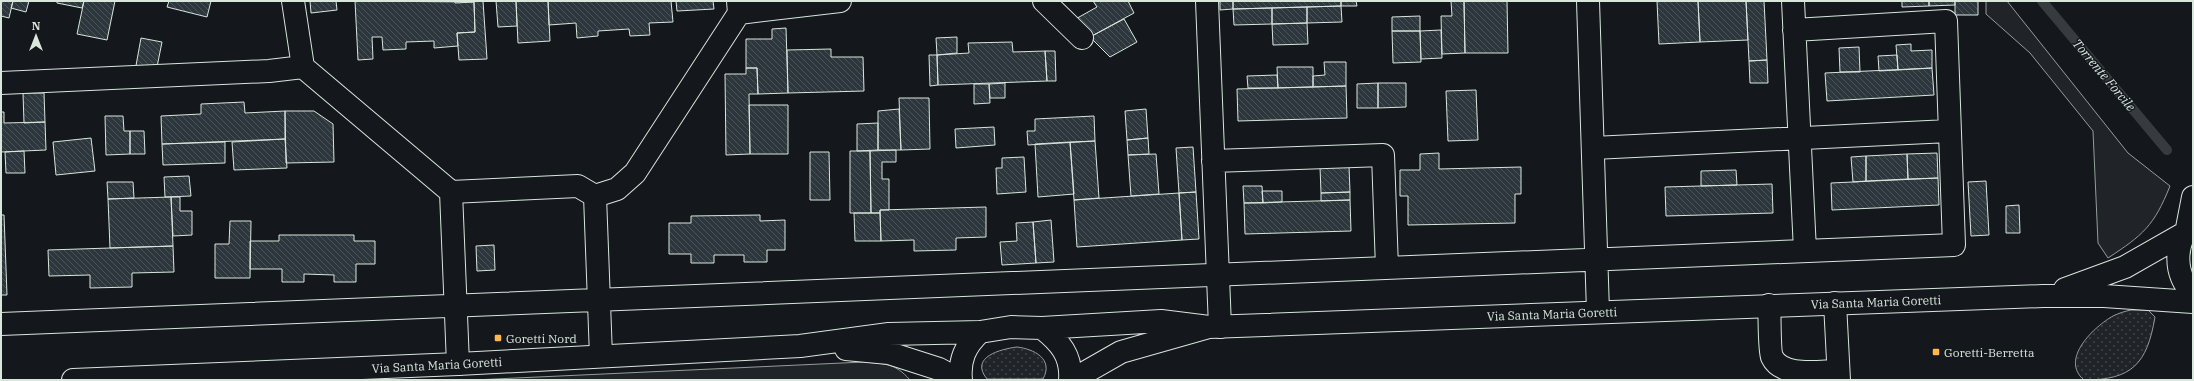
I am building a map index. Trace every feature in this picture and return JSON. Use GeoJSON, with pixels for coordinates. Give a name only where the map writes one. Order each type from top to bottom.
{"type":"FeatureCollection","features":[{"type":"Feature","properties":{"kind":"street"},"geometry":{"type":"LineString","coordinates":[[293,1],[303,67],[451,192],[578,186],[595,196],[617,189],[635,173],[738,7],[840,1]]}},
{"type":"Feature","properties":{"kind":"street"},"geometry":{"type":"LineString","coordinates":[[1044,1],[1082,38]]}},
{"type":"Feature","properties":{"kind":"street"},"geometry":{"type":"LineString","coordinates":[[800,346],[889,334],[980,332],[1010,327],[1042,328],[1162,321],[1215,327],[1218,275],[1207,1]]}},
{"type":"Feature","properties":{"kind":"street"},"geometry":{"type":"LineString","coordinates":[[1588,1],[1598,312]]}},
{"type":"Feature","properties":{"kind":"street"},"geometry":{"type":"LineString","coordinates":[[1793,1],[1805,251]]}},
{"type":"Feature","properties":{"kind":"street"},"geometry":{"type":"LineString","coordinates":[[1,324],[1954,245],[1946,21],[1794,30]]}},
{"type":"Feature","properties":{"kind":"street"},"geometry":{"type":"LineString","coordinates":[[1,84],[269,71],[303,67]]}},
{"type":"Feature","properties":{"kind":"street"},"geometry":{"type":"LineString","coordinates":[[1593,148],[1800,140],[1949,132]]}},
{"type":"Feature","properties":{"kind":"street"},"geometry":{"type":"LineString","coordinates":[[1213,161],[1383,155],[1387,268]]}},
{"type":"Feature","properties":{"kind":"street"},"geometry":{"type":"LineString","coordinates":[[451,192],[458,364]]}},
{"type":"Feature","properties":{"kind":"street"},"geometry":{"type":"LineString","coordinates":[[595,196],[601,356]]}},
{"type":"Feature","properties":{"kind":"street"},"geometry":{"type":"LineString","coordinates":[[2193,197],[2188,228],[2178,252],[2182,278],[2193,294]]}},
{"type":"Feature","properties":{"kind":"street"},"geometry":{"type":"LineString","coordinates":[[2044,296],[2089,282],[2124,266],[2188,228]]}},
{"type":"Feature","properties":{"kind":"street"},"geometry":{"type":"LineString","coordinates":[[2044,296],[2104,296],[2193,302]]}},
{"type":"Feature","properties":{"kind":"street","name":"Via Santa Maria Goretti"},"geometry":{"type":"LineString","coordinates":[[1071,380],[1121,352],[1144,344],[1215,327],[1769,305],[2044,296]]}},
{"type":"Feature","properties":{"kind":"street"},"geometry":{"type":"LineString","coordinates":[[1769,305],[1772,357],[1782,368],[1838,376],[1835,303]]}},
{"type":"Feature","properties":{"kind":"street"},"geometry":{"type":"LineString","coordinates":[[1042,328],[1056,340],[1066,352],[1070,367],[1071,380]]}},
{"type":"Feature","properties":{"kind":"street"},"geometry":{"type":"LineString","coordinates":[[800,346],[889,353],[939,369],[960,380],[960,368],[964,353],[972,339],[980,332]]}},
{"type":"Feature","properties":{"kind":"street","name":"Via Santa Maria Goretti"},"geometry":{"type":"LineString","coordinates":[[73,380],[458,364],[800,346]]}},
{"type":"Feature","properties":{"kind":"shaded area"},"geometry":{"type":"Polygon","coordinates":[[[1986,1],[2007,1],[2128,153],[2170,186],[2153,220],[2139,236],[2108,258],[2098,243],[2093,131],[2030,53],[1986,14],[1986,1]]]}},
{"type":"Feature","properties":{"kind":"shaded area"},"geometry":{"type":"Polygon","coordinates":[[[2131,310],[2148,310],[2155,317],[2152,333],[2142,358],[2134,366],[2114,377],[2084,380],[2077,372],[2075,363],[2077,353],[2082,344],[2097,327],[2115,315],[2131,310]]]}},
{"type":"Feature","properties":{"kind":"shaded area"},"geometry":{"type":"Polygon","coordinates":[[[1017,347],[1030,350],[1040,356],[1046,366],[1046,372],[1043,379],[987,379],[982,371],[984,360],[996,352],[1017,347]]]}},
{"type":"Feature","properties":{"kind":"shaded area"},"geometry":{"type":"Polygon","coordinates":[[[864,362],[890,365],[900,370],[910,380],[473,380],[864,362]]]}},
{"type":"Feature","properties":{"kind":"building"},"geometry":{"type":"Polygon","coordinates":[[[1,1],[13,1],[9,18],[1,16],[1,1]]]}},
{"type":"Feature","properties":{"kind":"building"},"geometry":{"type":"Polygon","coordinates":[[[13,1],[29,1],[26,12],[11,8],[13,1]]]}},
{"type":"Feature","properties":{"kind":"building"},"geometry":{"type":"Polygon","coordinates":[[[57,1],[84,1],[82,8],[57,3],[57,1]]]}},
{"type":"Feature","properties":{"kind":"building"},"geometry":{"type":"Polygon","coordinates":[[[84,1],[115,1],[107,40],[77,34],[84,1]]]}},
{"type":"Feature","properties":{"kind":"building"},"geometry":{"type":"Polygon","coordinates":[[[169,1],[211,1],[207,17],[167,7],[169,1]]]}},
{"type":"Feature","properties":{"kind":"building"},"geometry":{"type":"Polygon","coordinates":[[[310,1],[336,1],[337,10],[311,13],[310,1]]]}},
{"type":"Feature","properties":{"kind":"building"},"geometry":{"type":"Polygon","coordinates":[[[355,1],[474,2],[475,32],[457,33],[458,46],[434,48],[434,41],[406,42],[406,49],[383,50],[382,37],[372,37],[373,59],[358,60],[355,1]]]}},
{"type":"Feature","properties":{"kind":"building"},"geometry":{"type":"Polygon","coordinates":[[[455,1],[483,1],[487,59],[459,60],[457,33],[475,32],[474,2],[455,3],[455,1]]]}},
{"type":"Feature","properties":{"kind":"building"},"geometry":{"type":"Polygon","coordinates":[[[496,1],[516,1],[517,26],[498,27],[496,1]]]}},
{"type":"Feature","properties":{"kind":"building"},"geometry":{"type":"Polygon","coordinates":[[[516,1],[548,1],[550,41],[518,43],[516,1]]]}},
{"type":"Feature","properties":{"kind":"building"},"geometry":{"type":"Polygon","coordinates":[[[548,1],[671,1],[673,22],[649,23],[650,35],[630,36],[629,29],[598,31],[598,36],[577,38],[576,23],[549,25],[548,1]]]}},
{"type":"Feature","properties":{"kind":"building"},"geometry":{"type":"Polygon","coordinates":[[[676,1],[713,1],[714,9],[677,11],[676,1]]]}},
{"type":"Feature","properties":{"kind":"building"},"geometry":{"type":"Polygon","coordinates":[[[1093,1],[1128,1],[1134,13],[1090,37],[1072,21],[1097,7],[1093,1]]]}},
{"type":"Feature","properties":{"kind":"building"},"geometry":{"type":"Polygon","coordinates":[[[1220,1],[1233,1],[1233,9],[1220,10],[1220,1]]]}},
{"type":"Feature","properties":{"kind":"building"},"geometry":{"type":"Polygon","coordinates":[[[1233,1],[1341,1],[1341,6],[1233,9],[1233,1]]]}},
{"type":"Feature","properties":{"kind":"building"},"geometry":{"type":"Polygon","coordinates":[[[1341,1],[1356,1],[1357,6],[1341,6],[1341,1]]]}},
{"type":"Feature","properties":{"kind":"building"},"geometry":{"type":"Polygon","coordinates":[[[1451,1],[1464,1],[1465,53],[1442,54],[1441,16],[1452,16],[1451,1]]]}},
{"type":"Feature","properties":{"kind":"building"},"geometry":{"type":"Polygon","coordinates":[[[1464,1],[1507,1],[1508,53],[1465,53],[1464,1]]]}},
{"type":"Feature","properties":{"kind":"building"},"geometry":{"type":"Polygon","coordinates":[[[1657,1],[1698,1],[1700,42],[1659,44],[1657,1]]]}},
{"type":"Feature","properties":{"kind":"building"},"geometry":{"type":"Polygon","coordinates":[[[1698,1],[1746,1],[1748,40],[1700,42],[1698,1]]]}},
{"type":"Feature","properties":{"kind":"building"},"geometry":{"type":"Polygon","coordinates":[[[1746,1],[1764,1],[1767,60],[1749,61],[1746,1]]]}},
{"type":"Feature","properties":{"kind":"building"},"geometry":{"type":"Polygon","coordinates":[[[1902,1],[1929,1],[1929,6],[1902,7],[1902,1]]]}},
{"type":"Feature","properties":{"kind":"building"},"geometry":{"type":"Polygon","coordinates":[[[1929,1],[1955,1],[1955,5],[1929,6],[1929,1]]]}},
{"type":"Feature","properties":{"kind":"building"},"geometry":{"type":"Polygon","coordinates":[[[1955,1],[1978,1],[1978,15],[1955,15],[1955,1]]]}},
{"type":"Feature","properties":{"kind":"building"},"geometry":{"type":"Polygon","coordinates":[[[1341,6],[1342,22],[1307,23],[1307,7],[1341,6]]]}},
{"type":"Feature","properties":{"kind":"building"},"geometry":{"type":"Polygon","coordinates":[[[1307,7],[1307,23],[1272,24],[1272,8],[1307,7]]]}},
{"type":"Feature","properties":{"kind":"building"},"geometry":{"type":"Polygon","coordinates":[[[1272,8],[1272,24],[1234,25],[1233,9],[1272,8]]]}},
{"type":"Feature","properties":{"kind":"building"},"geometry":{"type":"Polygon","coordinates":[[[1420,16],[1420,31],[1392,31],[1392,17],[1420,16]]]}},
{"type":"Feature","properties":{"kind":"building"},"geometry":{"type":"Polygon","coordinates":[[[1124,19],[1137,42],[1110,57],[1090,37],[1124,19]]]}},
{"type":"Feature","properties":{"kind":"building"},"geometry":{"type":"Polygon","coordinates":[[[1307,23],[1308,44],[1273,45],[1272,24],[1307,23]]]}},
{"type":"Feature","properties":{"kind":"building"},"geometry":{"type":"Polygon","coordinates":[[[786,28],[788,93],[758,94],[757,68],[746,68],[746,39],[772,39],[772,29],[786,28]]]}},
{"type":"Feature","properties":{"kind":"building"},"geometry":{"type":"Polygon","coordinates":[[[1441,30],[1442,58],[1421,59],[1420,31],[1441,30]]]}},
{"type":"Feature","properties":{"kind":"building"},"geometry":{"type":"Polygon","coordinates":[[[1392,31],[1420,31],[1421,62],[1393,63],[1392,31]]]}},
{"type":"Feature","properties":{"kind":"building"},"geometry":{"type":"Polygon","coordinates":[[[957,37],[957,53],[937,55],[936,38],[957,37]]]}},
{"type":"Feature","properties":{"kind":"building"},"geometry":{"type":"Polygon","coordinates":[[[141,38],[162,42],[156,72],[135,71],[141,38]]]}},
{"type":"Feature","properties":{"kind":"building"},"geometry":{"type":"Polygon","coordinates":[[[1012,42],[1013,52],[1045,51],[1047,81],[938,85],[937,55],[969,53],[968,43],[1012,42]]]}},
{"type":"Feature","properties":{"kind":"building"},"geometry":{"type":"Polygon","coordinates":[[[1911,44],[1911,51],[1932,50],[1932,68],[1898,70],[1896,45],[1911,44]]]}},
{"type":"Feature","properties":{"kind":"building"},"geometry":{"type":"Polygon","coordinates":[[[1859,47],[1860,72],[1840,72],[1839,48],[1859,47]]]}},
{"type":"Feature","properties":{"kind":"building"},"geometry":{"type":"Polygon","coordinates":[[[831,49],[831,57],[863,57],[864,91],[788,93],[787,50],[831,49]]]}},
{"type":"Feature","properties":{"kind":"building"},"geometry":{"type":"Polygon","coordinates":[[[1045,51],[1055,51],[1056,81],[1047,81],[1045,51]]]}},
{"type":"Feature","properties":{"kind":"building"},"geometry":{"type":"Polygon","coordinates":[[[929,55],[937,55],[938,85],[930,86],[929,55]]]}},
{"type":"Feature","properties":{"kind":"building"},"geometry":{"type":"Polygon","coordinates":[[[1897,55],[1898,70],[1879,71],[1878,56],[1897,55]]]}},
{"type":"Feature","properties":{"kind":"building"},"geometry":{"type":"Polygon","coordinates":[[[1767,60],[1768,83],[1750,83],[1749,61],[1767,60]]]}},
{"type":"Feature","properties":{"kind":"building"},"geometry":{"type":"Polygon","coordinates":[[[1324,62],[1346,62],[1346,86],[1313,87],[1313,76],[1325,75],[1324,62]]]}},
{"type":"Feature","properties":{"kind":"building"},"geometry":{"type":"Polygon","coordinates":[[[1277,67],[1313,67],[1313,87],[1278,88],[1277,67]]]}},
{"type":"Feature","properties":{"kind":"building"},"geometry":{"type":"Polygon","coordinates":[[[746,68],[757,68],[758,94],[749,94],[750,154],[726,155],[725,74],[746,74],[746,68]]]}},
{"type":"Feature","properties":{"kind":"building"},"geometry":{"type":"Polygon","coordinates":[[[1932,68],[1934,95],[1827,101],[1825,73],[1932,68]]]}},
{"type":"Feature","properties":{"kind":"building"},"geometry":{"type":"Polygon","coordinates":[[[1277,75],[1278,88],[1248,88],[1247,76],[1277,75]]]}},
{"type":"Feature","properties":{"kind":"building"},"geometry":{"type":"Polygon","coordinates":[[[1005,83],[1005,98],[990,98],[989,84],[1005,83]]]}},
{"type":"Feature","properties":{"kind":"building"},"geometry":{"type":"Polygon","coordinates":[[[1378,83],[1406,83],[1406,107],[1378,108],[1378,83]]]}},
{"type":"Feature","properties":{"kind":"building"},"geometry":{"type":"Polygon","coordinates":[[[1378,83],[1378,108],[1357,108],[1357,84],[1378,83]]]}},
{"type":"Feature","properties":{"kind":"building"},"geometry":{"type":"Polygon","coordinates":[[[974,84],[989,84],[990,103],[974,104],[974,84]]]}},
{"type":"Feature","properties":{"kind":"building"},"geometry":{"type":"Polygon","coordinates":[[[1346,86],[1347,118],[1238,121],[1237,89],[1346,86]]]}},
{"type":"Feature","properties":{"kind":"building"},"geometry":{"type":"Polygon","coordinates":[[[1476,90],[1478,140],[1448,141],[1446,91],[1476,90]]]}},
{"type":"Feature","properties":{"kind":"building"},"geometry":{"type":"Polygon","coordinates":[[[23,93],[44,93],[45,122],[24,123],[23,93]]]}},
{"type":"Feature","properties":{"kind":"building"},"geometry":{"type":"Polygon","coordinates":[[[899,98],[929,98],[930,149],[901,150],[899,98]]]}},
{"type":"Feature","properties":{"kind":"building"},"geometry":{"type":"Polygon","coordinates":[[[244,102],[245,113],[285,111],[285,139],[162,144],[161,116],[201,114],[201,104],[244,102]]]}},
{"type":"Feature","properties":{"kind":"building"},"geometry":{"type":"Polygon","coordinates":[[[749,105],[788,105],[788,154],[750,154],[749,105]]]}},
{"type":"Feature","properties":{"kind":"building"},"geometry":{"type":"Polygon","coordinates":[[[899,109],[901,150],[878,150],[878,111],[899,109]]]}},
{"type":"Feature","properties":{"kind":"building"},"geometry":{"type":"Polygon","coordinates":[[[1146,109],[1148,138],[1127,140],[1125,111],[1146,109]]]}},
{"type":"Feature","properties":{"kind":"building"},"geometry":{"type":"Polygon","coordinates":[[[285,111],[314,111],[333,124],[334,162],[286,163],[285,111]]]}},
{"type":"Feature","properties":{"kind":"building"},"geometry":{"type":"Polygon","coordinates":[[[1,112],[4,112],[4,123],[45,122],[46,150],[1,152],[1,112]]]}},
{"type":"Feature","properties":{"kind":"building"},"geometry":{"type":"Polygon","coordinates":[[[105,116],[123,116],[124,131],[130,131],[130,154],[106,155],[105,116]]]}},
{"type":"Feature","properties":{"kind":"building"},"geometry":{"type":"Polygon","coordinates":[[[1094,116],[1095,141],[1028,145],[1027,131],[1035,131],[1035,119],[1094,116]]]}},
{"type":"Feature","properties":{"kind":"building"},"geometry":{"type":"Polygon","coordinates":[[[878,123],[878,150],[857,151],[857,124],[878,123]]]}},
{"type":"Feature","properties":{"kind":"building"},"geometry":{"type":"Polygon","coordinates":[[[994,127],[995,145],[956,148],[955,129],[994,127]]]}},
{"type":"Feature","properties":{"kind":"building"},"geometry":{"type":"Polygon","coordinates":[[[130,131],[144,131],[145,154],[130,154],[130,131]]]}},
{"type":"Feature","properties":{"kind":"building"},"geometry":{"type":"Polygon","coordinates":[[[91,138],[95,171],[56,175],[53,142],[91,138]]]}},
{"type":"Feature","properties":{"kind":"building"},"geometry":{"type":"Polygon","coordinates":[[[1148,138],[1149,154],[1128,155],[1127,140],[1148,138]]]}},
{"type":"Feature","properties":{"kind":"building"},"geometry":{"type":"Polygon","coordinates":[[[285,139],[287,168],[234,170],[232,142],[285,139]]]}},
{"type":"Feature","properties":{"kind":"building"},"geometry":{"type":"Polygon","coordinates":[[[1095,141],[1099,198],[1074,200],[1070,142],[1095,141]]]}},
{"type":"Feature","properties":{"kind":"building"},"geometry":{"type":"Polygon","coordinates":[[[225,142],[225,163],[163,165],[162,144],[225,142]]]}},
{"type":"Feature","properties":{"kind":"building"},"geometry":{"type":"Polygon","coordinates":[[[1070,142],[1074,194],[1038,197],[1035,144],[1070,142]]]}},
{"type":"Feature","properties":{"kind":"building"},"geometry":{"type":"Polygon","coordinates":[[[1193,147],[1196,192],[1179,193],[1176,148],[1193,147]]]}},
{"type":"Feature","properties":{"kind":"building"},"geometry":{"type":"Polygon","coordinates":[[[896,150],[896,162],[882,162],[882,179],[889,179],[889,210],[880,210],[880,213],[871,213],[870,151],[896,150]]]}},
{"type":"Feature","properties":{"kind":"building"},"geometry":{"type":"Polygon","coordinates":[[[24,151],[25,173],[6,173],[5,152],[24,151]]]}},
{"type":"Feature","properties":{"kind":"building"},"geometry":{"type":"Polygon","coordinates":[[[850,151],[870,151],[871,213],[850,213],[850,151]]]}},
{"type":"Feature","properties":{"kind":"building"},"geometry":{"type":"Polygon","coordinates":[[[810,152],[829,152],[830,200],[810,200],[810,152]]]}},
{"type":"Feature","properties":{"kind":"building"},"geometry":{"type":"Polygon","coordinates":[[[1439,153],[1439,169],[1521,167],[1521,194],[1515,194],[1515,223],[1408,225],[1408,196],[1400,196],[1400,170],[1420,170],[1420,154],[1439,153]]]}},
{"type":"Feature","properties":{"kind":"building"},"geometry":{"type":"Polygon","coordinates":[[[1937,153],[1938,178],[1908,179],[1907,154],[1937,153]]]}},
{"type":"Feature","properties":{"kind":"building"},"geometry":{"type":"Polygon","coordinates":[[[1156,154],[1159,194],[1131,196],[1128,155],[1156,154]]]}},
{"type":"Feature","properties":{"kind":"building"},"geometry":{"type":"Polygon","coordinates":[[[1907,154],[1908,179],[1866,181],[1866,156],[1907,154]]]}},
{"type":"Feature","properties":{"kind":"building"},"geometry":{"type":"Polygon","coordinates":[[[1866,156],[1866,181],[1853,182],[1851,157],[1866,156]]]}},
{"type":"Feature","properties":{"kind":"building"},"geometry":{"type":"Polygon","coordinates":[[[1024,157],[1026,192],[997,194],[996,168],[1002,168],[1002,158],[1024,157]]]}},
{"type":"Feature","properties":{"kind":"building"},"geometry":{"type":"Polygon","coordinates":[[[1349,166],[1350,192],[1321,193],[1320,167],[1349,166]]]}},
{"type":"Feature","properties":{"kind":"building"},"geometry":{"type":"Polygon","coordinates":[[[1736,170],[1737,185],[1701,186],[1701,171],[1736,170]]]}},
{"type":"Feature","properties":{"kind":"building"},"geometry":{"type":"Polygon","coordinates":[[[189,176],[191,196],[165,197],[164,177],[189,176]]]}},
{"type":"Feature","properties":{"kind":"building"},"geometry":{"type":"Polygon","coordinates":[[[1938,178],[1939,205],[1832,210],[1831,183],[1938,178]]]}},
{"type":"Feature","properties":{"kind":"building"},"geometry":{"type":"Polygon","coordinates":[[[1986,181],[1989,235],[1971,236],[1968,182],[1986,181]]]}},
{"type":"Feature","properties":{"kind":"building"},"geometry":{"type":"Polygon","coordinates":[[[107,182],[133,182],[134,198],[108,199],[107,182]]]}},
{"type":"Feature","properties":{"kind":"building"},"geometry":{"type":"Polygon","coordinates":[[[1772,184],[1773,213],[1666,216],[1665,187],[1772,184]]]}},
{"type":"Feature","properties":{"kind":"building"},"geometry":{"type":"Polygon","coordinates":[[[1243,186],[1262,186],[1263,203],[1244,203],[1243,186]]]}},
{"type":"Feature","properties":{"kind":"building"},"geometry":{"type":"Polygon","coordinates":[[[1262,191],[1282,191],[1282,202],[1263,203],[1262,191]]]}},
{"type":"Feature","properties":{"kind":"building"},"geometry":{"type":"Polygon","coordinates":[[[1196,192],[1199,239],[1182,240],[1179,193],[1196,192]]]}},
{"type":"Feature","properties":{"kind":"building"},"geometry":{"type":"Polygon","coordinates":[[[1350,192],[1350,200],[1321,201],[1321,193],[1350,192]]]}},
{"type":"Feature","properties":{"kind":"building"},"geometry":{"type":"Polygon","coordinates":[[[1179,193],[1182,240],[1077,247],[1074,200],[1179,193]]]}},
{"type":"Feature","properties":{"kind":"building"},"geometry":{"type":"Polygon","coordinates":[[[171,197],[180,197],[180,211],[192,211],[192,235],[173,236],[171,197]]]}},
{"type":"Feature","properties":{"kind":"building"},"geometry":{"type":"Polygon","coordinates":[[[171,197],[173,246],[110,248],[108,199],[171,197]]]}},
{"type":"Feature","properties":{"kind":"building"},"geometry":{"type":"Polygon","coordinates":[[[1350,200],[1351,231],[1245,234],[1244,203],[1350,200]]]}},
{"type":"Feature","properties":{"kind":"building"},"geometry":{"type":"Polygon","coordinates":[[[2019,205],[2020,233],[2006,233],[2006,206],[2019,205]]]}},
{"type":"Feature","properties":{"kind":"building"},"geometry":{"type":"Polygon","coordinates":[[[986,207],[986,237],[956,238],[956,250],[914,251],[914,240],[881,241],[880,210],[986,207]]]}},
{"type":"Feature","properties":{"kind":"building"},"geometry":{"type":"Polygon","coordinates":[[[854,213],[880,213],[881,241],[855,241],[854,213]]]}},
{"type":"Feature","properties":{"kind":"building"},"geometry":{"type":"Polygon","coordinates":[[[1,215],[4,215],[7,295],[1,295],[1,215]]]}},
{"type":"Feature","properties":{"kind":"building"},"geometry":{"type":"Polygon","coordinates":[[[760,215],[760,221],[785,220],[785,250],[767,250],[767,262],[744,262],[744,255],[714,255],[714,263],[691,263],[691,254],[669,254],[669,223],[691,223],[691,216],[760,215]]]}},
{"type":"Feature","properties":{"kind":"building"},"geometry":{"type":"Polygon","coordinates":[[[1051,220],[1054,262],[1036,263],[1033,222],[1051,220]]]}},
{"type":"Feature","properties":{"kind":"building"},"geometry":{"type":"Polygon","coordinates":[[[230,221],[251,221],[250,278],[215,278],[215,244],[229,244],[230,221]]]}},
{"type":"Feature","properties":{"kind":"building"},"geometry":{"type":"Polygon","coordinates":[[[1033,222],[1036,263],[1002,265],[1000,242],[1017,241],[1016,223],[1033,222]]]}},
{"type":"Feature","properties":{"kind":"building"},"geometry":{"type":"Polygon","coordinates":[[[279,235],[354,235],[354,241],[375,241],[375,264],[356,264],[356,282],[334,282],[334,275],[304,274],[304,282],[282,282],[282,269],[250,269],[250,241],[279,241],[279,235]]]}},
{"type":"Feature","properties":{"kind":"building"},"geometry":{"type":"Polygon","coordinates":[[[494,245],[495,270],[477,271],[476,246],[494,245]]]}},
{"type":"Feature","properties":{"kind":"building"},"geometry":{"type":"Polygon","coordinates":[[[173,246],[174,272],[132,273],[132,287],[90,288],[90,275],[49,276],[48,250],[173,246]]]}},
{"type":"Feature","properties":{"kind":"waterway","name":"Torrente Forcile"},"geometry":{"type":"LineString","coordinates":[[2042,1],[2167,150]]}},
{"type":"Feature","properties":{"kind":"place","name":"Goretti Nord"},"geometry":{"type":"Point","coordinates":[498,338]}},
{"type":"Feature","properties":{"kind":"place","name":"Goretti-Berretta"},"geometry":{"type":"Point","coordinates":[1936,352]}}]}
